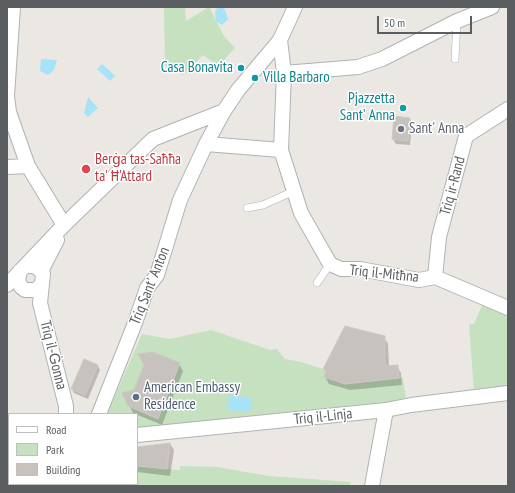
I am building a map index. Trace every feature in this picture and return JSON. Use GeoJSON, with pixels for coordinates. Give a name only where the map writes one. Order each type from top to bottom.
{"type":"FeatureCollection","features":[{"type":"Feature","properties":{"kind":"street"},"geometry":{"type":"LineString","coordinates":[[13,7],[7,96],[12,133],[28,166],[64,225]]}},
{"type":"Feature","properties":{"kind":"street","name":"Triq Sant' Anton"},"geometry":{"type":"LineString","coordinates":[[99,413],[135,323],[147,288],[157,275],[180,200],[206,144],[224,111],[238,90],[280,40],[295,7]]}},
{"type":"Feature","properties":{"kind":"street"},"geometry":{"type":"LineString","coordinates":[[284,73],[358,67],[382,59],[457,21],[492,7]]}},
{"type":"Feature","properties":{"kind":"street","name":"Triq il-Mitħna"},"geometry":{"type":"LineString","coordinates":[[280,40],[284,73],[281,150],[301,212],[330,264],[341,269],[360,269],[419,280],[434,277],[508,308]]}},
{"type":"Feature","properties":{"kind":"street","name":"Triq ir-Rand"},"geometry":{"type":"LineString","coordinates":[[434,277],[439,237],[466,136],[508,109]]}},
{"type":"Feature","properties":{"kind":"street"},"geometry":{"type":"LineString","coordinates":[[7,285],[64,225],[153,139],[224,111]]}},
{"type":"Feature","properties":{"kind":"street"},"geometry":{"type":"LineString","coordinates":[[206,144],[281,150]]}},
{"type":"Feature","properties":{"kind":"street"},"geometry":{"type":"LineString","coordinates":[[7,167],[28,166]]}},
{"type":"Feature","properties":{"kind":"street"},"geometry":{"type":"LineString","coordinates":[[7,292],[37,289],[64,225]]}},
{"type":"Feature","properties":{"kind":"street"},"geometry":{"type":"LineString","coordinates":[[23,268],[34,266],[42,277]]}},
{"type":"Feature","properties":{"kind":"street"},"geometry":{"type":"LineString","coordinates":[[23,268],[18,280],[25,289]]}},
{"type":"Feature","properties":{"kind":"street","name":"Triq il-Ġonna"},"geometry":{"type":"LineString","coordinates":[[42,277],[40,303],[68,411]]}},
{"type":"Feature","properties":{"kind":"street","name":"Triq il-Ġonna"},"geometry":{"type":"LineString","coordinates":[[25,289],[40,303]]}},
{"type":"Feature","properties":{"kind":"street","name":"Triq il-Linja"},"geometry":{"type":"LineString","coordinates":[[138,435],[386,410],[411,405],[508,394]]}},
{"type":"Feature","properties":{"kind":"street"},"geometry":{"type":"LineString","coordinates":[[372,486],[386,410]]}},
{"type":"Feature","properties":{"kind":"lane"},"geometry":{"type":"LineString","coordinates":[[456,59],[457,21]]}},
{"type":"Feature","properties":{"kind":"lane"},"geometry":{"type":"LineString","coordinates":[[247,208],[263,205],[294,191]]}},
{"type":"Feature","properties":{"kind":"lane"},"geometry":{"type":"LineString","coordinates":[[317,283],[330,264]]}},
{"type":"Feature","properties":{"kind":"green space"},"geometry":{"type":"Polygon","coordinates":[[[164,7],[185,7],[186,21],[209,7],[224,36],[235,48],[218,66],[203,55],[184,75],[165,66],[164,7]]]}},
{"type":"Feature","properties":{"kind":"green space"},"geometry":{"type":"Polygon","coordinates":[[[483,303],[508,311],[508,387],[474,392],[469,324],[474,324],[483,303]]]}},
{"type":"Feature","properties":{"kind":"green space"},"geometry":{"type":"Polygon","coordinates":[[[211,330],[270,350],[277,349],[285,359],[301,362],[326,370],[324,377],[345,384],[403,378],[406,400],[288,412],[138,431],[138,413],[107,413],[142,334],[170,339],[211,330]]]}},
{"type":"Feature","properties":{"kind":"green space"},"geometry":{"type":"Polygon","coordinates":[[[7,428],[8,428],[8,482],[7,428]]]}},
{"type":"Feature","properties":{"kind":"green space"},"geometry":{"type":"Polygon","coordinates":[[[138,466],[180,470],[180,466],[217,467],[269,476],[351,482],[349,486],[82,486],[138,485],[138,466]]]}},
{"type":"Feature","properties":{"kind":"water"},"geometry":{"type":"Polygon","coordinates":[[[219,7],[224,8],[228,19],[222,25],[216,21],[215,13],[219,7]]]}},
{"type":"Feature","properties":{"kind":"water"},"geometry":{"type":"Polygon","coordinates":[[[41,59],[57,60],[54,70],[48,75],[40,71],[41,59]]]}},
{"type":"Feature","properties":{"kind":"water"},"geometry":{"type":"Polygon","coordinates":[[[102,64],[115,76],[110,81],[97,69],[102,64]]]}},
{"type":"Feature","properties":{"kind":"water"},"geometry":{"type":"Polygon","coordinates":[[[88,97],[98,108],[88,117],[84,113],[88,97]]]}},
{"type":"Feature","properties":{"kind":"water"},"geometry":{"type":"Polygon","coordinates":[[[229,395],[252,398],[250,412],[228,410],[229,395]]]}},
{"type":"Feature","properties":{"kind":"building","name":"Sant' Anna"},"geometry":{"type":"Polygon","coordinates":[[[394,116],[410,118],[408,141],[392,139],[394,116]]]}},
{"type":"Feature","properties":{"kind":"building"},"geometry":{"type":"Polygon","coordinates":[[[345,326],[385,336],[385,366],[398,365],[399,378],[345,384],[324,377],[326,370],[323,369],[345,326]]]}},
{"type":"Feature","properties":{"kind":"building"},"geometry":{"type":"Polygon","coordinates":[[[153,352],[180,363],[158,419],[128,406],[122,393],[134,390],[144,365],[138,354],[153,352]]]}},
{"type":"Feature","properties":{"kind":"building"},"geometry":{"type":"Polygon","coordinates":[[[84,359],[98,365],[85,395],[71,389],[84,359]]]}},
{"type":"Feature","properties":{"kind":"building"},"geometry":{"type":"Polygon","coordinates":[[[170,443],[167,469],[138,466],[138,447],[170,443]]]}},
{"type":"Feature","properties":{"kind":"place","name":"Casa Bonavita"},"geometry":{"type":"Point","coordinates":[241,68]}},
{"type":"Feature","properties":{"kind":"place","name":"Villa Barbaro"},"geometry":{"type":"Point","coordinates":[255,78]}},
{"type":"Feature","properties":{"kind":"place","name":"Pjazzetta Sant' Anna"},"geometry":{"type":"Point","coordinates":[403,108]}},
{"type":"Feature","properties":{"kind":"place","name":"Sant' Anna"},"geometry":{"type":"Point","coordinates":[401,129]}},
{"type":"Feature","properties":{"kind":"place","name":"Berġa tas-Saħħa ta' Ħ'Attard"},"geometry":{"type":"Point","coordinates":[86,169]}},
{"type":"Feature","properties":{"kind":"place","name":"American Embassy Residence"},"geometry":{"type":"Point","coordinates":[136,397]}}]}
